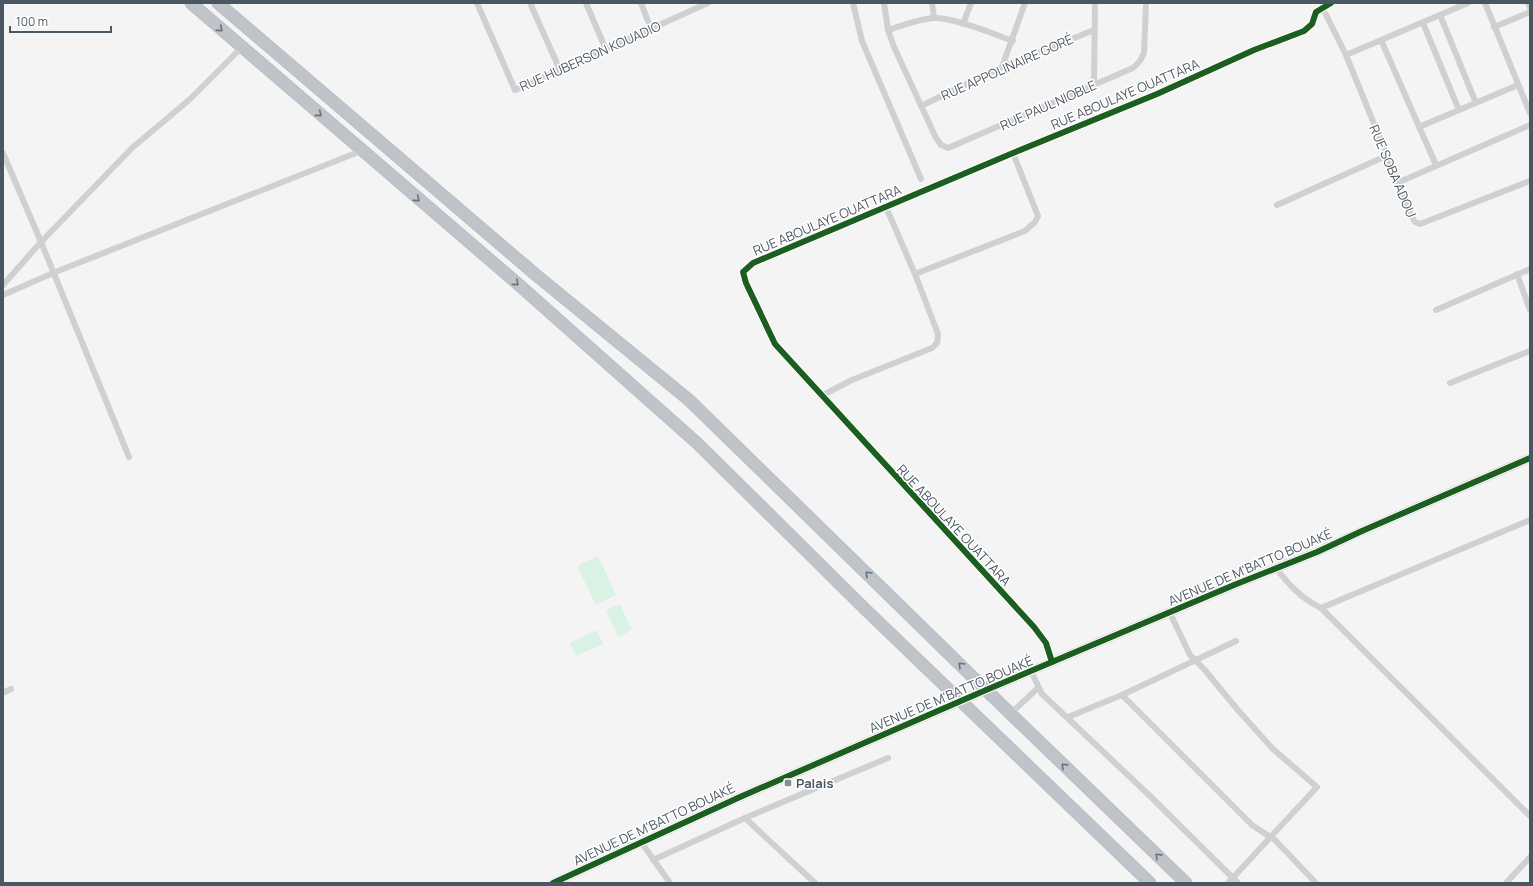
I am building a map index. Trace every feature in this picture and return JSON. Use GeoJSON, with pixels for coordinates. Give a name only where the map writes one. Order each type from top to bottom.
{"type":"FeatureCollection","features":[{"type":"Feature","properties":{"kind":"highway"},"geometry":{"type":"LineString","coordinates":[[191,3],[361,151],[518,284],[697,443],[1150,883]]}},
{"type":"Feature","properties":{"kind":"highway"},"geometry":{"type":"LineString","coordinates":[[218,3],[536,275],[689,400],[1010,714],[1186,883]]}},
{"type":"Feature","properties":{"kind":"street","name":"RUE HUBERSON KOUADIO"},"geometry":{"type":"LineString","coordinates":[[477,3],[515,90],[606,50],[696,6],[708,3]]}},
{"type":"Feature","properties":{"kind":"street"},"geometry":{"type":"LineString","coordinates":[[530,3],[560,70]]}},
{"type":"Feature","properties":{"kind":"street"},"geometry":{"type":"LineString","coordinates":[[586,3],[606,50]]}},
{"type":"Feature","properties":{"kind":"street"},"geometry":{"type":"LineString","coordinates":[[641,3],[651,28]]}},
{"type":"Feature","properties":{"kind":"street"},"geometry":{"type":"LineString","coordinates":[[852,3],[862,41],[921,179]]}},
{"type":"Feature","properties":{"kind":"street"},"geometry":{"type":"LineString","coordinates":[[884,3],[888,30],[894,47],[921,106]]}},
{"type":"Feature","properties":{"kind":"street"},"geometry":{"type":"LineString","coordinates":[[932,3],[934,18]]}},
{"type":"Feature","properties":{"kind":"street"},"geometry":{"type":"LineString","coordinates":[[963,24],[971,3]]}},
{"type":"Feature","properties":{"kind":"street"},"geometry":{"type":"LineString","coordinates":[[1002,67],[1013,41],[1025,3]]}},
{"type":"Feature","properties":{"kind":"street"},"geometry":{"type":"LineString","coordinates":[[1094,85],[1095,3]]}},
{"type":"Feature","properties":{"kind":"street","name":"RUE PAUL NIOBLE"},"geometry":{"type":"LineString","coordinates":[[921,106],[936,138],[941,145],[948,148],[1133,68],[1140,61],[1144,53],[1146,3]]}},
{"type":"Feature","properties":{"kind":"street"},"geometry":{"type":"LineString","coordinates":[[1322,7],[1331,3]]}},
{"type":"Feature","properties":{"kind":"street"},"geometry":{"type":"LineString","coordinates":[[1346,55],[1468,3]]}},
{"type":"Feature","properties":{"kind":"street"},"geometry":{"type":"LineString","coordinates":[[1485,3],[1530,113]]}},
{"type":"Feature","properties":{"kind":"street"},"geometry":{"type":"LineString","coordinates":[[1528,3],[1530,8]]}},
{"type":"Feature","properties":{"kind":"street","name":"RUE SOBA ADOU"},"geometry":{"type":"LineString","coordinates":[[1322,7],[1346,55],[1397,183],[1415,222],[1420,224],[1530,181]]}},
{"type":"Feature","properties":{"kind":"street","name":"RUE ABOULAYE OUATTARA"},"geometry":{"type":"LineString","coordinates":[[1052,662],[1046,643],[1034,627],[775,344],[746,283],[743,272],[753,263],[1157,94],[1254,50],[1304,31],[1312,24],[1316,12],[1322,7]]}},
{"type":"Feature","properties":{"kind":"street"},"geometry":{"type":"LineString","coordinates":[[1494,27],[1530,12]]}},
{"type":"Feature","properties":{"kind":"street"},"geometry":{"type":"LineString","coordinates":[[1440,15],[1476,103]]}},
{"type":"Feature","properties":{"kind":"street"},"geometry":{"type":"LineString","coordinates":[[888,30],[925,19],[934,18],[963,24],[1013,41]]}},
{"type":"Feature","properties":{"kind":"street"},"geometry":{"type":"LineString","coordinates":[[1423,23],[1459,110]]}},
{"type":"Feature","properties":{"kind":"street","name":"RUE APPOLINAIRE GORÉ"},"geometry":{"type":"LineString","coordinates":[[921,106],[1002,67],[1094,30]]}},
{"type":"Feature","properties":{"kind":"street"},"geometry":{"type":"LineString","coordinates":[[1381,40],[1436,165]]}},
{"type":"Feature","properties":{"kind":"street"},"geometry":{"type":"LineString","coordinates":[[3,285],[41,242],[132,148],[189,100],[242,47]]}},
{"type":"Feature","properties":{"kind":"street"},"geometry":{"type":"LineString","coordinates":[[1419,127],[1518,85]]}},
{"type":"Feature","properties":{"kind":"street"},"geometry":{"type":"LineString","coordinates":[[1397,183],[1530,125]]}},
{"type":"Feature","properties":{"kind":"street"},"geometry":{"type":"LineString","coordinates":[[3,295],[53,273],[361,151]]}},
{"type":"Feature","properties":{"kind":"street"},"geometry":{"type":"LineString","coordinates":[[3,153],[129,457]]}},
{"type":"Feature","properties":{"kind":"street"},"geometry":{"type":"LineString","coordinates":[[915,274],[1025,230],[1035,222],[1038,216],[1013,153]]}},
{"type":"Feature","properties":{"kind":"street"},"geometry":{"type":"LineString","coordinates":[[1277,205],[1386,156]]}},
{"type":"Feature","properties":{"kind":"street"},"geometry":{"type":"LineString","coordinates":[[821,396],[852,380],[932,348],[937,343],[938,334],[915,274],[886,207]]}},
{"type":"Feature","properties":{"kind":"street"},"geometry":{"type":"LineString","coordinates":[[1436,310],[1530,269]]}},
{"type":"Feature","properties":{"kind":"street"},"geometry":{"type":"LineString","coordinates":[[1517,274],[1530,310]]}},
{"type":"Feature","properties":{"kind":"street"},"geometry":{"type":"LineString","coordinates":[[1450,383],[1530,351]]}},
{"type":"Feature","properties":{"kind":"street","name":"AVENUE DE M'BATTO BOUAKÉ"},"geometry":{"type":"LineString","coordinates":[[553,883],[740,797],[986,690],[1317,552],[1530,458]]}},
{"type":"Feature","properties":{"kind":"street"},"geometry":{"type":"LineString","coordinates":[[1321,608],[1530,520]]}},
{"type":"Feature","properties":{"kind":"street"},"geometry":{"type":"LineString","coordinates":[[1276,568],[1290,587],[1310,603],[1321,608],[1530,816]]}},
{"type":"Feature","properties":{"kind":"street"},"geometry":{"type":"LineString","coordinates":[[1170,613],[1190,655],[1273,749],[1316,787],[1228,883]]}},
{"type":"Feature","properties":{"kind":"street"},"geometry":{"type":"LineString","coordinates":[[1068,717],[1122,695],[1236,641]]}},
{"type":"Feature","properties":{"kind":"street"},"geometry":{"type":"LineString","coordinates":[[1031,671],[1042,694],[1068,717],[1238,883]]}},
{"type":"Feature","properties":{"kind":"street"},"geometry":{"type":"LineString","coordinates":[[1010,714],[1038,688]]}},
{"type":"Feature","properties":{"kind":"street"},"geometry":{"type":"LineString","coordinates":[[3,693],[11,689]]}},
{"type":"Feature","properties":{"kind":"street"},"geometry":{"type":"LineString","coordinates":[[1122,695],[1252,825],[1275,840],[1316,883]]}},
{"type":"Feature","properties":{"kind":"street"},"geometry":{"type":"LineString","coordinates":[[653,860],[745,818],[888,758]]}},
{"type":"Feature","properties":{"kind":"street"},"geometry":{"type":"LineString","coordinates":[[745,818],[815,883]]}},
{"type":"Feature","properties":{"kind":"street"},"geometry":{"type":"LineString","coordinates":[[641,842],[670,883]]}},
{"type":"Feature","properties":{"kind":"street"},"geometry":{"type":"LineString","coordinates":[[1506,883],[1530,857]]}},
{"type":"Feature","properties":{"kind":"green space"},"geometry":{"type":"Polygon","coordinates":[[[598,556],[616,595],[596,605],[577,566],[598,556]]]}},
{"type":"Feature","properties":{"kind":"green space"},"geometry":{"type":"Polygon","coordinates":[[[620,604],[632,630],[618,637],[606,610],[620,604]]]}},
{"type":"Feature","properties":{"kind":"green space"},"geometry":{"type":"Polygon","coordinates":[[[596,630],[603,644],[576,656],[570,643],[596,630]]]}},
{"type":"Feature","properties":{"kind":"cycle path"},"geometry":{"type":"LineString","coordinates":[[1052,662],[1046,643],[1034,627],[775,344],[746,283],[743,272],[753,263],[1157,94],[1254,50],[1304,31],[1312,24],[1316,12],[1331,3]]}},
{"type":"Feature","properties":{"kind":"cycle path"},"geometry":{"type":"LineString","coordinates":[[553,883],[740,797],[986,690],[1234,585],[1317,552],[1530,458]]}},
{"type":"Feature","properties":{"kind":"place","name":"Palais"},"geometry":{"type":"Point","coordinates":[788,783]}}]}
